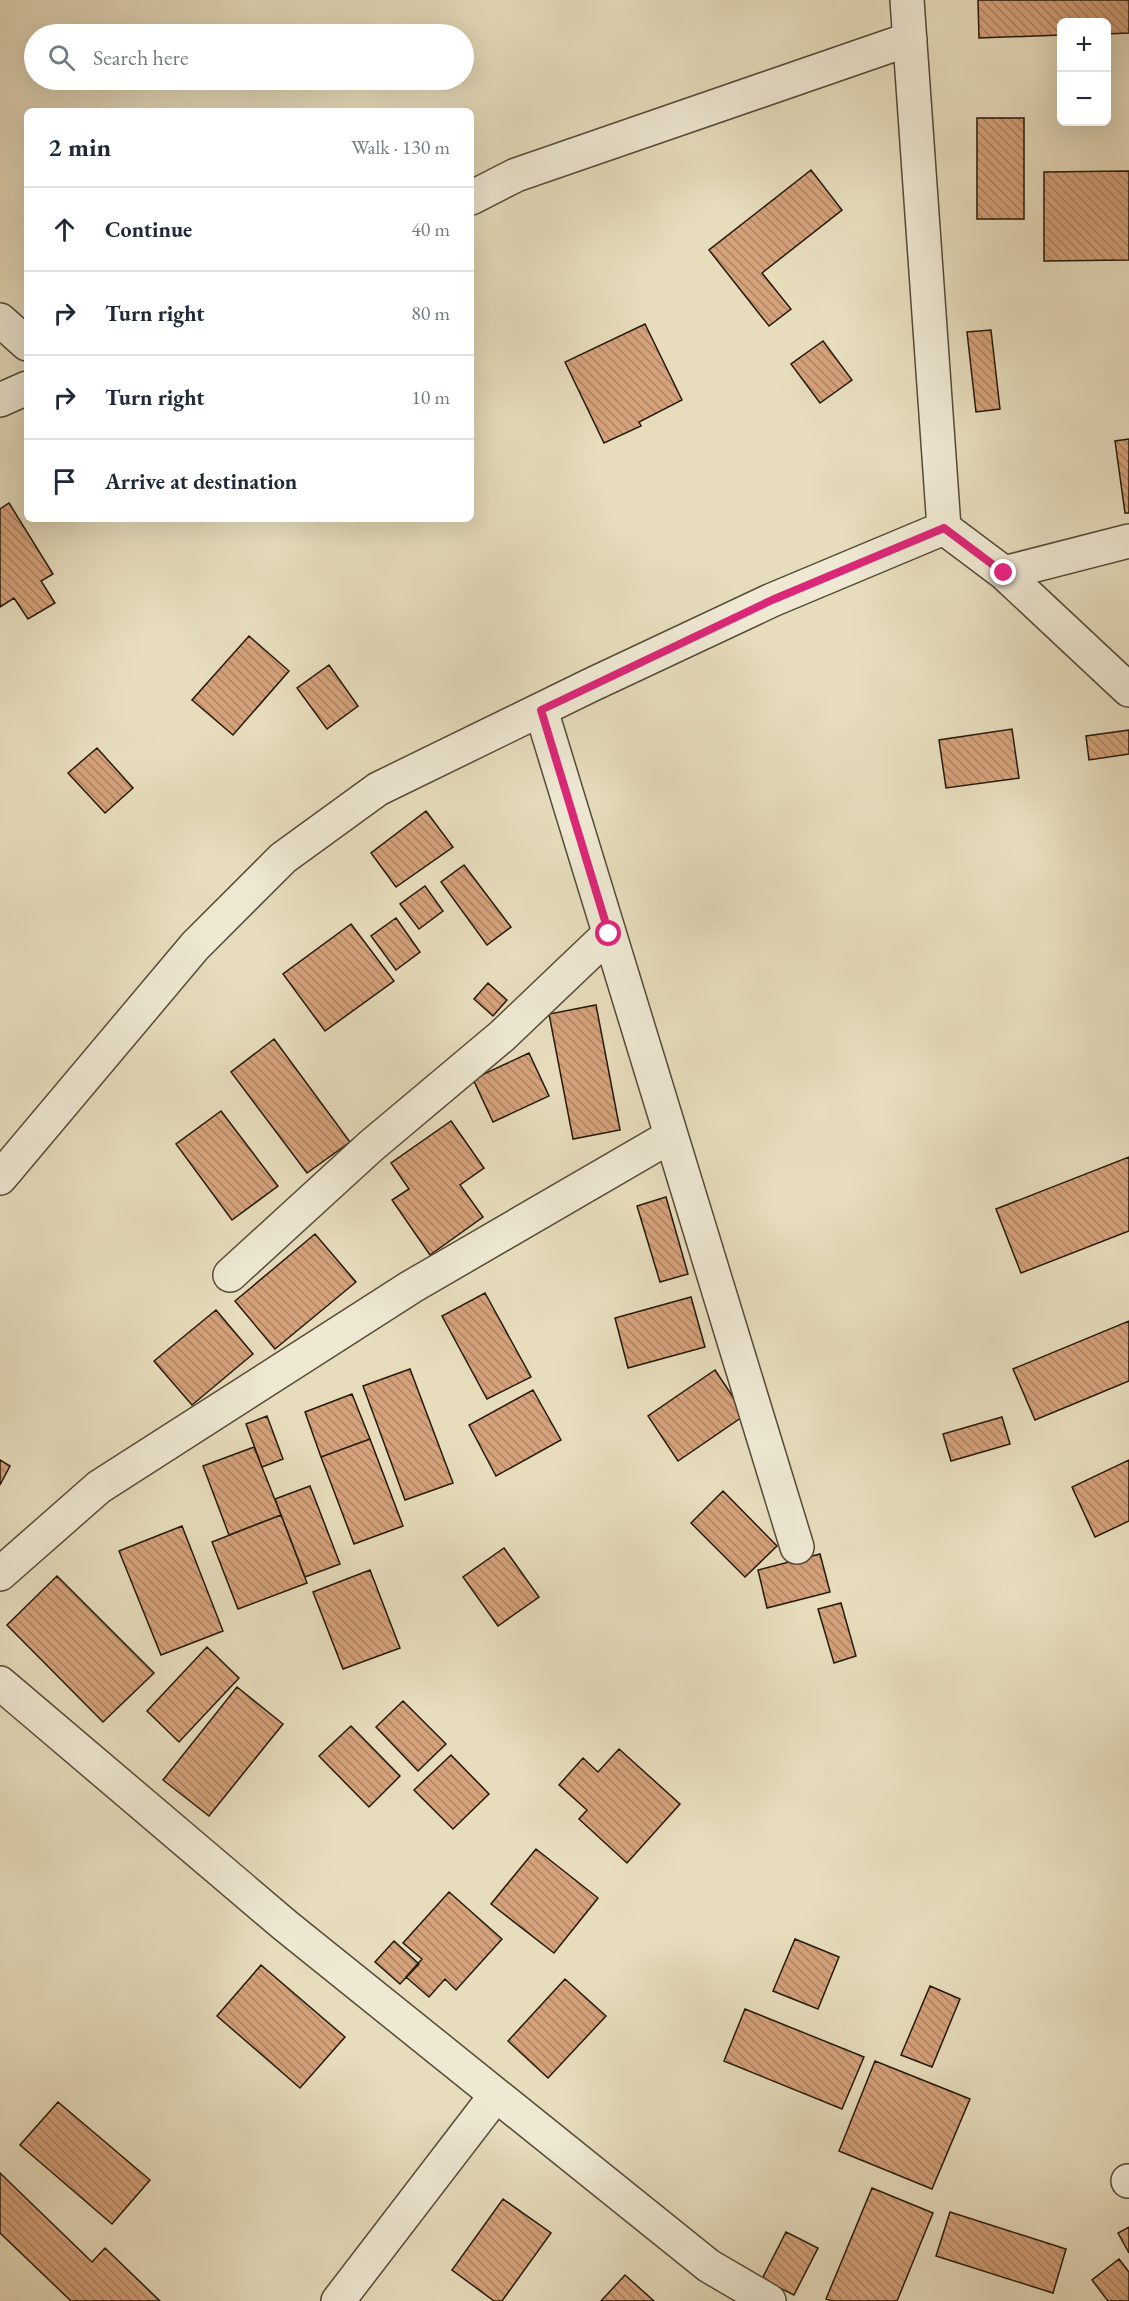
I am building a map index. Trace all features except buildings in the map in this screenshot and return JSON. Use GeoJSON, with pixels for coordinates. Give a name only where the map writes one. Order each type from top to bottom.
{"type":"FeatureCollection","features":[{"type":"Feature","properties":{"kind":"street"},"geometry":{"type":"LineString","coordinates":[[907,0],[944,528],[1004,573],[1129,690]]}},
{"type":"Feature","properties":{"kind":"street"},"geometry":{"type":"LineString","coordinates":[[474,196],[516,175],[909,39]]}},
{"type":"Feature","properties":{"kind":"street"},"geometry":{"type":"LineString","coordinates":[[0,320],[24,342]]}},
{"type":"Feature","properties":{"kind":"street"},"geometry":{"type":"LineString","coordinates":[[0,345],[24,345]]}},
{"type":"Feature","properties":{"kind":"street"},"geometry":{"type":"LineString","coordinates":[[0,400],[24,389]]}},
{"type":"Feature","properties":{"kind":"street"},"geometry":{"type":"LineString","coordinates":[[0,1178],[195,946],[283,858],[378,789],[772,600],[944,528]]}},
{"type":"Feature","properties":{"kind":"street"},"geometry":{"type":"LineString","coordinates":[[1004,573],[1129,541]]}},
{"type":"Feature","properties":{"kind":"street"},"geometry":{"type":"LineString","coordinates":[[541,710],[797,1547]]}},
{"type":"Feature","properties":{"kind":"street"},"geometry":{"type":"LineString","coordinates":[[230,1275],[371,1146],[502,1036],[609,934]]}},
{"type":"Feature","properties":{"kind":"street"},"geometry":{"type":"LineString","coordinates":[[0,1574],[99,1487],[411,1287],[671,1136]]}},
{"type":"Feature","properties":{"kind":"street"},"geometry":{"type":"LineString","coordinates":[[0,1683],[286,1926],[709,2266],[769,2301]]}},
{"type":"Feature","properties":{"kind":"street"},"geometry":{"type":"LineString","coordinates":[[338,2301],[496,2094]]}},
{"type":"Feature","properties":{"kind":"route"},"geometry":{"type":"LineString","coordinates":[[609,934],[541,710],[772,600],[944,528],[1004,573]]}}]}
